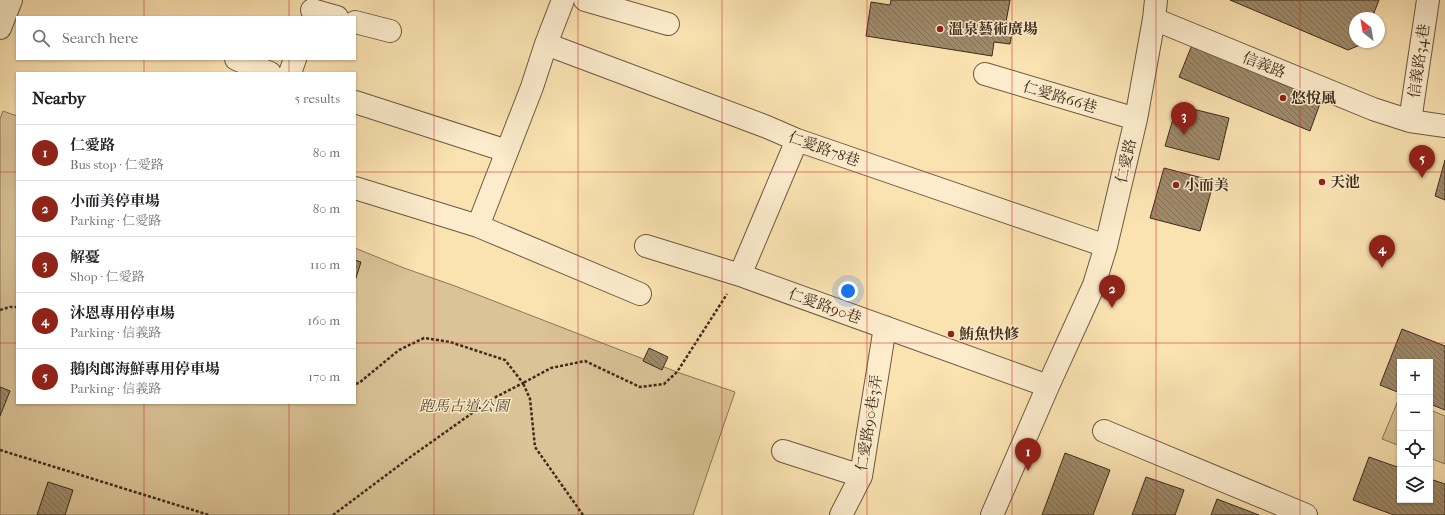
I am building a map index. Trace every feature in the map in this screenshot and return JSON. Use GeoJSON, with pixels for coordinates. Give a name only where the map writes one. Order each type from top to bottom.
{"type":"FeatureCollection","features":[{"type":"Feature","properties":{"kind":"street"},"geometry":{"type":"LineString","coordinates":[[0,28],[11,0]]}},
{"type":"Feature","properties":{"kind":"street"},"geometry":{"type":"LineString","coordinates":[[478,226],[532,87],[546,44],[563,0]]}},
{"type":"Feature","properties":{"kind":"street"},"geometry":{"type":"LineString","coordinates":[[585,0],[668,24]]}},
{"type":"Feature","properties":{"kind":"street","name":"信義路34巷"},"geometry":{"type":"LineString","coordinates":[[1410,122],[1428,0]]}},
{"type":"Feature","properties":{"kind":"street"},"geometry":{"type":"LineString","coordinates":[[312,9],[333,16]]}},
{"type":"Feature","properties":{"kind":"street","name":"信義路"},"geometry":{"type":"LineString","coordinates":[[1154,10],[1373,109],[1410,122],[1445,126]]}},
{"type":"Feature","properties":{"kind":"street","name":"仁愛路"},"geometry":{"type":"LineString","coordinates":[[992,515],[1094,285],[1106,246],[1136,119],[1154,10]]}},
{"type":"Feature","properties":{"kind":"street"},"geometry":{"type":"LineString","coordinates":[[356,22],[390,32]]}},
{"type":"Feature","properties":{"kind":"street","name":"仁愛路78巷"},"geometry":{"type":"LineString","coordinates":[[546,44],[767,127],[797,140],[1106,246]]}},
{"type":"Feature","properties":{"kind":"street"},"geometry":{"type":"LineString","coordinates":[[238,60],[268,72]]}},
{"type":"Feature","properties":{"kind":"street"},"geometry":{"type":"LineString","coordinates":[[290,72],[295,60]]}},
{"type":"Feature","properties":{"kind":"street","name":"仁愛路66巷"},"geometry":{"type":"LineString","coordinates":[[985,74],[1136,119]]}},
{"type":"Feature","properties":{"kind":"street"},"geometry":{"type":"LineString","coordinates":[[356,102],[507,151]]}},
{"type":"Feature","properties":{"kind":"street"},"geometry":{"type":"LineString","coordinates":[[740,275],[797,140]]}},
{"type":"Feature","properties":{"kind":"street"},"geometry":{"type":"LineString","coordinates":[[356,188],[478,226],[640,294]]}},
{"type":"Feature","properties":{"kind":"street","name":"仁愛路90巷"},"geometry":{"type":"LineString","coordinates":[[646,246],[740,275],[1048,386]]}},
{"type":"Feature","properties":{"kind":"street","name":"仁愛路90巷3弄"},"geometry":{"type":"LineString","coordinates":[[841,515],[861,476],[885,327]]}},
{"type":"Feature","properties":{"kind":"street"},"geometry":{"type":"LineString","coordinates":[[1104,431],[1306,515]]}},
{"type":"Feature","properties":{"kind":"street"},"geometry":{"type":"LineString","coordinates":[[783,451],[861,476]]}},
{"type":"Feature","properties":{"kind":"path"},"geometry":{"type":"LineString","coordinates":[[333,515],[408,458],[492,399],[551,368],[585,361],[640,387],[664,384],[677,372],[740,275]]}},
{"type":"Feature","properties":{"kind":"path"},"geometry":{"type":"LineString","coordinates":[[0,310],[16,307]]}},
{"type":"Feature","properties":{"kind":"path"},"geometry":{"type":"LineString","coordinates":[[356,384],[359,383],[399,350],[424,338],[450,342],[505,360],[523,383],[530,400],[535,447],[583,515]]}},
{"type":"Feature","properties":{"kind":"path"},"geometry":{"type":"LineString","coordinates":[[0,450],[209,515]]}},
{"type":"Feature","properties":{"kind":"green space","name":"跑馬古道公園"},"geometry":{"type":"Polygon","coordinates":[[[3,111],[16,116],[16,404],[356,404],[356,248],[677,372],[735,392],[693,515],[0,515],[0,119],[3,111]]]}},
{"type":"Feature","properties":{"kind":"green space"},"geometry":{"type":"Polygon","coordinates":[[[1397,403],[1397,445],[1382,439],[1397,403]]]}},
{"type":"Feature","properties":{"kind":"green space"},"geometry":{"type":"Polygon","coordinates":[[[1433,411],[1445,416],[1445,464],[1433,459],[1433,411]]]}},
{"type":"Feature","properties":{"kind":"building","name":"溫泉藝術廣場"},"geometry":{"type":"Polygon","coordinates":[[[891,0],[1010,0],[1006,22],[1014,23],[1010,44],[994,42],[992,56],[866,36],[871,2],[890,5],[891,0]]]}},
{"type":"Feature","properties":{"kind":"building"},"geometry":{"type":"Polygon","coordinates":[[[1230,0],[1379,0],[1374,12],[1349,12],[1349,48],[1353,48],[1348,50],[1230,0]]]}},
{"type":"Feature","properties":{"kind":"building"},"geometry":{"type":"Polygon","coordinates":[[[1192,45],[1322,98],[1310,131],[1179,77],[1192,45]]]}},
{"type":"Feature","properties":{"kind":"building"},"geometry":{"type":"Polygon","coordinates":[[[1177,105],[1229,118],[1219,160],[1165,146],[1177,105]]]}},
{"type":"Feature","properties":{"kind":"building"},"geometry":{"type":"Polygon","coordinates":[[[1445,160],[1445,200],[1435,196],[1445,160]]]}},
{"type":"Feature","properties":{"kind":"building"},"geometry":{"type":"Polygon","coordinates":[[[1164,168],[1214,181],[1200,231],[1150,218],[1164,168]]]}},
{"type":"Feature","properties":{"kind":"building"},"geometry":{"type":"Polygon","coordinates":[[[356,260],[361,262],[356,278],[356,260]]]}},
{"type":"Feature","properties":{"kind":"building"},"geometry":{"type":"Polygon","coordinates":[[[1402,329],[1445,346],[1445,410],[1433,405],[1433,359],[1397,359],[1397,392],[1380,385],[1402,329]]]}},
{"type":"Feature","properties":{"kind":"building"},"geometry":{"type":"Polygon","coordinates":[[[649,348],[668,357],[662,370],[643,361],[649,348]]]}},
{"type":"Feature","properties":{"kind":"building"},"geometry":{"type":"Polygon","coordinates":[[[0,387],[10,391],[0,416],[0,387]]]}},
{"type":"Feature","properties":{"kind":"building"},"geometry":{"type":"Polygon","coordinates":[[[1065,453],[1110,470],[1093,515],[1042,515],[1065,453]]]}},
{"type":"Feature","properties":{"kind":"building"},"geometry":{"type":"Polygon","coordinates":[[[1369,457],[1397,467],[1397,503],[1433,503],[1433,480],[1445,484],[1445,515],[1394,515],[1353,500],[1369,457]]]}},
{"type":"Feature","properties":{"kind":"building"},"geometry":{"type":"Polygon","coordinates":[[[1146,477],[1184,490],[1175,515],[1132,515],[1146,477]]]}},
{"type":"Feature","properties":{"kind":"building"},"geometry":{"type":"Polygon","coordinates":[[[48,482],[73,490],[65,515],[37,515],[48,482]]]}},
{"type":"Feature","properties":{"kind":"building"},"geometry":{"type":"Polygon","coordinates":[[[1217,499],[1259,515],[1211,515],[1217,499]]]}},
{"type":"Feature","properties":{"kind":"place","name":"溫泉藝術廣場"},"geometry":{"type":"Point","coordinates":[940,29]}},
{"type":"Feature","properties":{"kind":"place","name":"悠悅風"},"geometry":{"type":"Point","coordinates":[1283,98]}},
{"type":"Feature","properties":{"kind":"place","name":"解憂"},"geometry":{"type":"Point","coordinates":[1184,135]}},
{"type":"Feature","properties":{"kind":"place","name":"鵝肉郎海鮮專用停車場"},"geometry":{"type":"Point","coordinates":[1422,178]}},
{"type":"Feature","properties":{"kind":"place","name":"天池"},"geometry":{"type":"Point","coordinates":[1322,182]}},
{"type":"Feature","properties":{"kind":"place","name":"小而美"},"geometry":{"type":"Point","coordinates":[1176,185]}},
{"type":"Feature","properties":{"kind":"place","name":"沐恩專用停車場"},"geometry":{"type":"Point","coordinates":[1382,268]}},
{"type":"Feature","properties":{"kind":"place","name":"小而美停車場"},"geometry":{"type":"Point","coordinates":[1112,308]}},
{"type":"Feature","properties":{"kind":"place","name":"鮪魚快修"},"geometry":{"type":"Point","coordinates":[951,334]}},
{"type":"Feature","properties":{"kind":"place","name":"仁愛路"},"geometry":{"type":"Point","coordinates":[1028,471]}}]}
